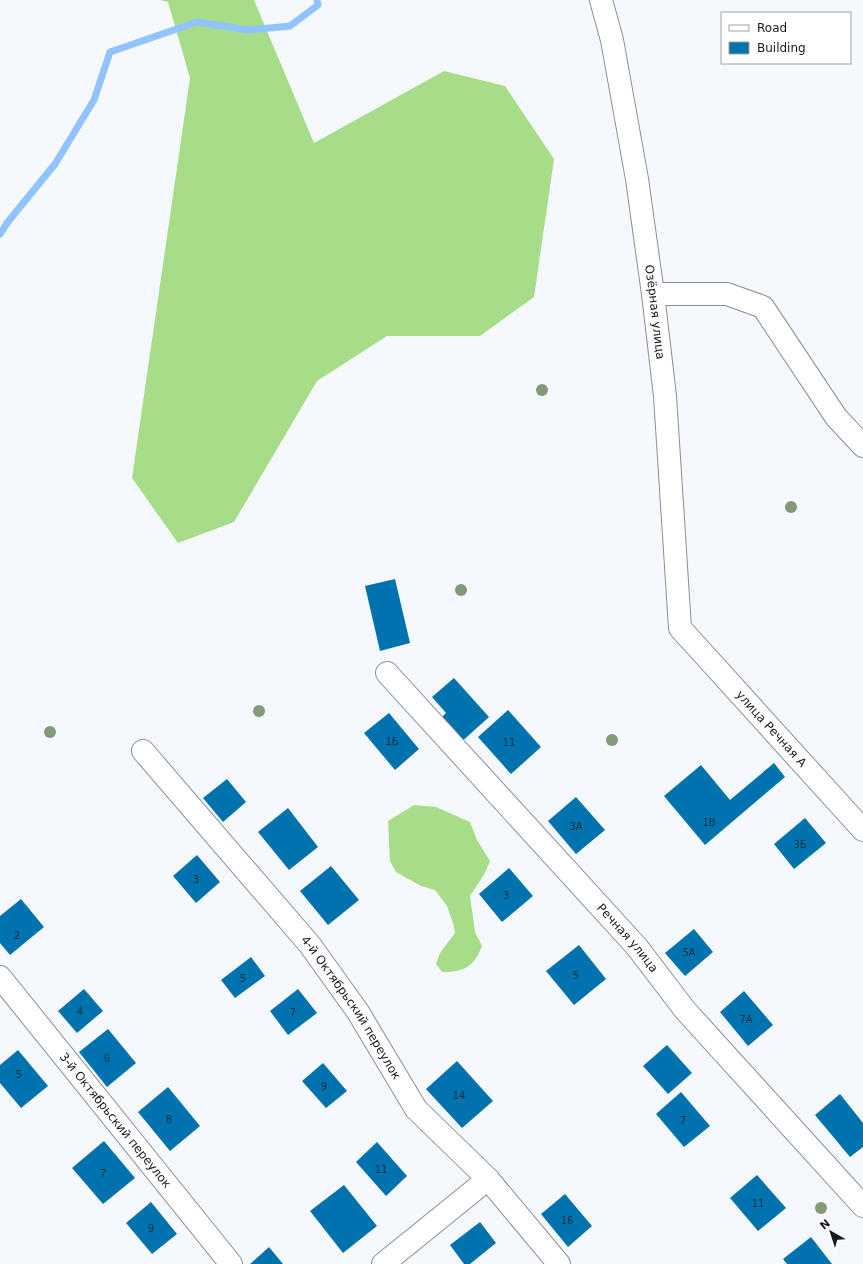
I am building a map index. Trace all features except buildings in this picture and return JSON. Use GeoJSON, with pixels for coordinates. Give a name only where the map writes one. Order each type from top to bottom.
{"type":"FeatureCollection","features":[{"type":"Feature","properties":{"kind":"lane","name":"Озёрная улица"},"geometry":{"type":"LineString","coordinates":[[601,0],[612,40],[638,179],[653,294],[665,396],[680,628]]}},
{"type":"Feature","properties":{"kind":"lane"},"geometry":{"type":"LineString","coordinates":[[653,294],[727,294],[763,307],[836,417],[863,446]]}},
{"type":"Feature","properties":{"kind":"lane","name":"улица Речная А"},"geometry":{"type":"LineString","coordinates":[[680,628],[863,830]]}},
{"type":"Feature","properties":{"kind":"lane","name":"Речная улица"},"geometry":{"type":"LineString","coordinates":[[387,673],[637,947],[685,1010],[863,1206]]}},
{"type":"Feature","properties":{"kind":"lane","name":"4-й Октябрьский переулок"},"geometry":{"type":"LineString","coordinates":[[143,751],[310,945],[358,1012],[416,1109],[488,1179],[559,1264]]}},
{"type":"Feature","properties":{"kind":"lane","name":"3-й Октябрьский переулок"},"geometry":{"type":"LineString","coordinates":[[0,977],[231,1264]]}},
{"type":"Feature","properties":{"kind":"lane"},"geometry":{"type":"LineString","coordinates":[[383,1264],[488,1179]]}},
{"type":"Feature","properties":{"kind":"green space"},"geometry":{"type":"Polygon","coordinates":[[[160,0],[254,0],[314,143],[444,71],[505,86],[554,159],[534,297],[480,336],[387,336],[317,381],[234,522],[178,543],[132,478],[190,78],[168,2],[160,0]]]}},
{"type":"Feature","properties":{"kind":"green space"},"geometry":{"type":"Polygon","coordinates":[[[414,805],[436,807],[470,822],[477,840],[490,861],[485,873],[470,896],[475,932],[482,946],[472,963],[467,967],[456,971],[442,972],[436,964],[440,953],[455,933],[447,906],[435,890],[421,886],[396,872],[390,861],[388,821],[414,805]]]}},
{"type":"Feature","properties":{"kind":"waterway"},"geometry":{"type":"LineString","coordinates":[[0,234],[7,223],[55,164],[94,100],[110,52],[197,22],[248,30],[290,26],[318,5],[317,0]]}}]}
